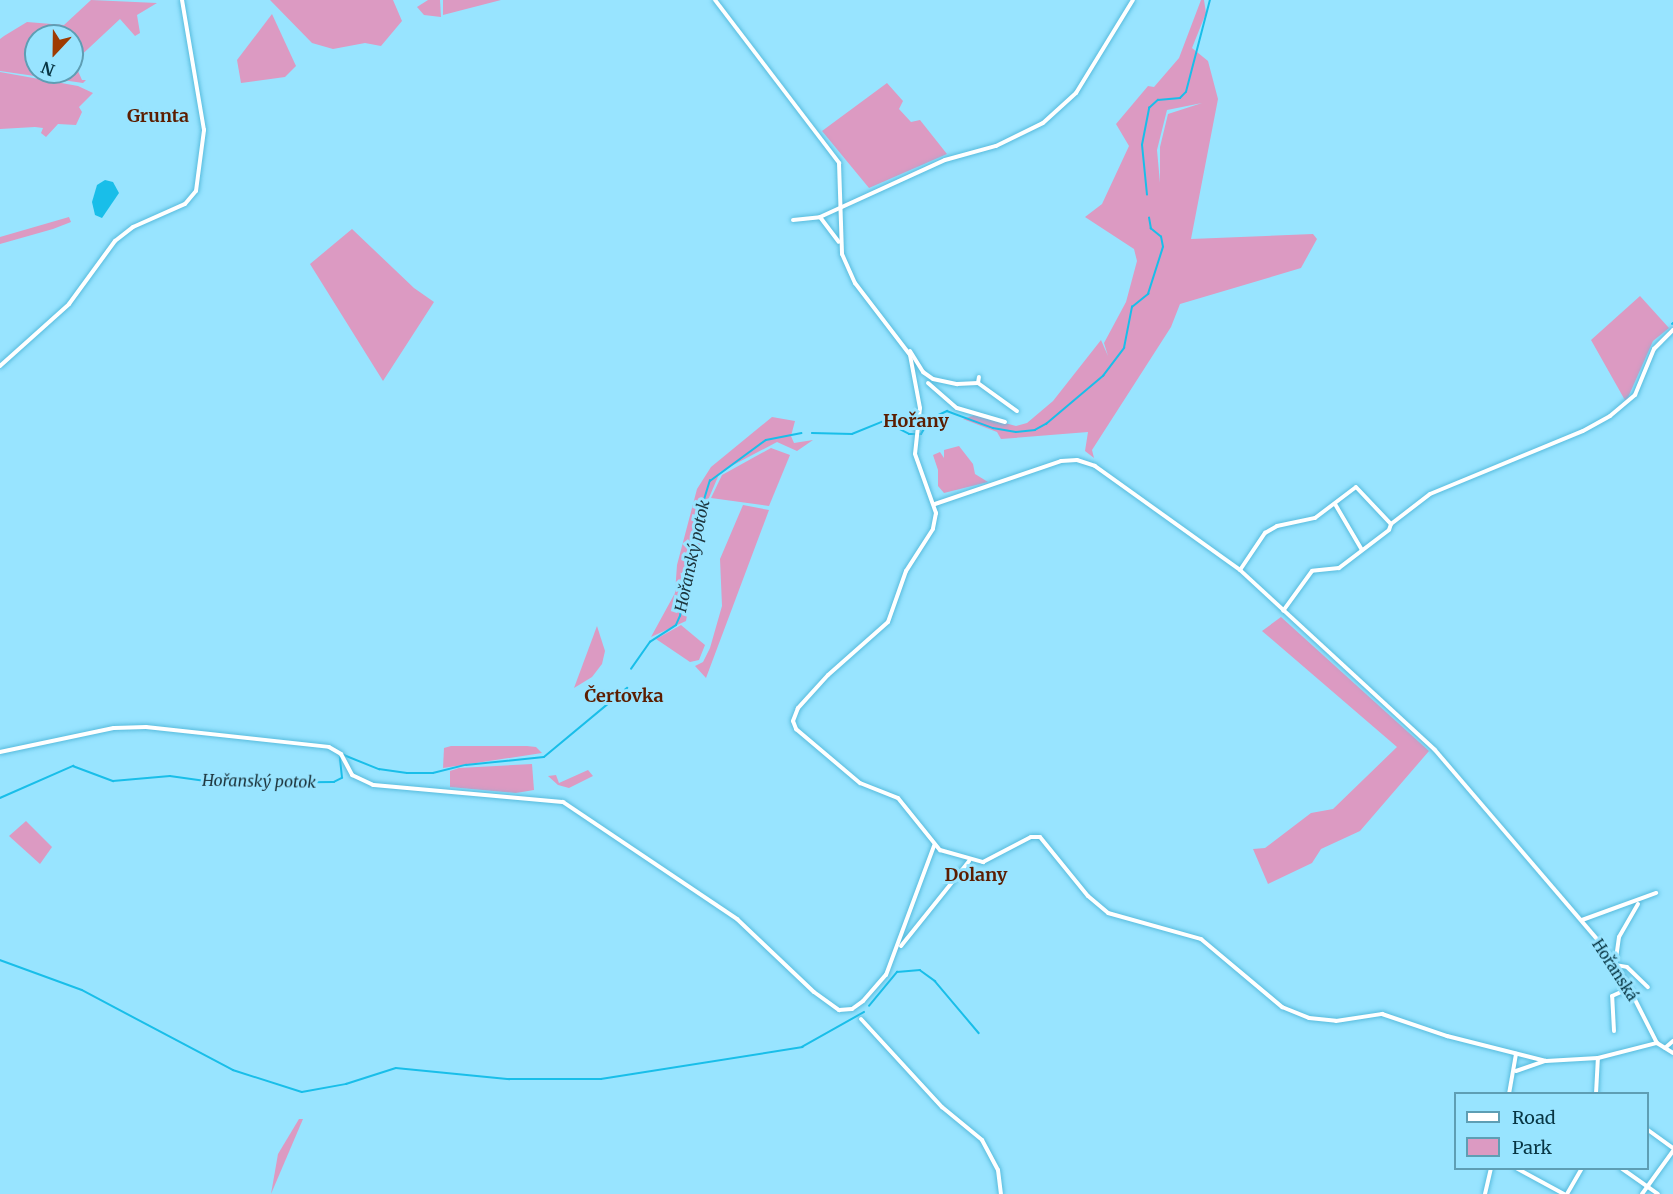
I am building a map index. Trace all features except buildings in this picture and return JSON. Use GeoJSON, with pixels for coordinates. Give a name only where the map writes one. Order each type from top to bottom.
{"type":"FeatureCollection","features":[{"type":"Feature","properties":{"kind":"street"},"geometry":{"type":"LineString","coordinates":[[0,366],[69,304],[115,241],[134,227],[185,204],[196,191],[204,130],[182,0]]}},
{"type":"Feature","properties":{"kind":"street"},"geometry":{"type":"LineString","coordinates":[[715,0],[834,153],[841,175],[840,242]]}},
{"type":"Feature","properties":{"kind":"street"},"geometry":{"type":"LineString","coordinates":[[793,220],[820,217],[945,160],[996,146],[1043,123],[1076,93],[1132,0]]}},
{"type":"Feature","properties":{"kind":"street"},"geometry":{"type":"LineString","coordinates":[[820,217],[840,242],[855,283],[933,379],[953,384],[978,380],[1017,411]]}},
{"type":"Feature","properties":{"kind":"street"},"geometry":{"type":"LineString","coordinates":[[1283,611],[1312,571],[1338,568],[1380,539],[1391,524],[1430,494],[1573,436],[1610,416],[1635,395],[1654,349],[1673,330]]}},
{"type":"Feature","properties":{"kind":"street"},"geometry":{"type":"LineString","coordinates":[[907,349],[920,408],[915,439],[918,464],[935,504],[936,522],[906,571],[888,622],[828,675],[798,708],[793,721],[799,731],[860,783],[898,798],[934,846],[970,860],[999,857],[1031,837],[1040,837],[1100,908],[1128,921],[1201,939],[1293,1012],[1322,1021],[1382,1014],[1546,1061]]}},
{"type":"Feature","properties":{"kind":"street"},"geometry":{"type":"LineString","coordinates":[[928,383],[957,408],[1005,423]]}},
{"type":"Feature","properties":{"kind":"street","name":"Hořanská"},"geometry":{"type":"LineString","coordinates":[[935,504],[1061,461],[1077,460],[1095,466],[1240,570],[1436,750],[1582,920],[1630,988],[1657,1043]]}},
{"type":"Feature","properties":{"kind":"street"},"geometry":{"type":"LineString","coordinates":[[1240,570],[1265,533],[1277,526],[1303,523],[1335,504],[1356,487],[1391,524]]}},
{"type":"Feature","properties":{"kind":"street"},"geometry":{"type":"LineString","coordinates":[[1335,504],[1362,550]]}},
{"type":"Feature","properties":{"kind":"street"},"geometry":{"type":"LineString","coordinates":[[0,750],[114,728],[141,726],[321,745],[342,756],[352,775],[373,785],[555,800],[572,806],[737,919],[814,992],[839,1010],[852,1009],[871,994],[898,949],[970,860]]}},
{"type":"Feature","properties":{"kind":"street"},"geometry":{"type":"LineString","coordinates":[[898,949],[934,846]]}},
{"type":"Feature","properties":{"kind":"street"},"geometry":{"type":"LineString","coordinates":[[1582,920],[1656,893]]}},
{"type":"Feature","properties":{"kind":"street"},"geometry":{"type":"LineString","coordinates":[[1638,904],[1618,937],[1615,965],[1628,968],[1648,987]]}},
{"type":"Feature","properties":{"kind":"street"},"geometry":{"type":"LineString","coordinates":[[1614,1030],[1612,996],[1630,988]]}},
{"type":"Feature","properties":{"kind":"street"},"geometry":{"type":"LineString","coordinates":[[861,1018],[942,1107],[982,1140],[998,1170],[1001,1194]]}},
{"type":"Feature","properties":{"kind":"street"},"geometry":{"type":"LineString","coordinates":[[1665,1048],[1673,1036]]}},
{"type":"Feature","properties":{"kind":"street"},"geometry":{"type":"LineString","coordinates":[[1515,1071],[1546,1061],[1598,1058],[1657,1043],[1673,1053]]}},
{"type":"Feature","properties":{"kind":"street"},"geometry":{"type":"LineString","coordinates":[[1510,1092],[1515,1071],[1516,1054]]}},
{"type":"Feature","properties":{"kind":"street"},"geometry":{"type":"LineString","coordinates":[[1596,1092],[1598,1058]]}},
{"type":"Feature","properties":{"kind":"street"},"geometry":{"type":"LineString","coordinates":[[1642,1194],[1673,1149],[1649,1131]]}},
{"type":"Feature","properties":{"kind":"street"},"geometry":{"type":"LineString","coordinates":[[1485,1194],[1491,1170]]}},
{"type":"Feature","properties":{"kind":"street"},"geometry":{"type":"LineString","coordinates":[[1520,1170],[1566,1194],[1581,1170]]}},
{"type":"Feature","properties":{"kind":"street"},"geometry":{"type":"LineString","coordinates":[[1624,1170],[1658,1194]]}},
{"type":"Feature","properties":{"kind":"green space"},"geometry":{"type":"Polygon","coordinates":[[[91,0],[157,3],[137,15],[140,33],[135,36],[120,19],[84,53],[84,24],[65,24],[91,0]]]}},
{"type":"Feature","properties":{"kind":"green space"},"geometry":{"type":"Polygon","coordinates":[[[270,0],[393,0],[402,21],[381,46],[365,43],[333,49],[312,43],[270,0]]]}},
{"type":"Feature","properties":{"kind":"green space"},"geometry":{"type":"Polygon","coordinates":[[[428,0],[440,0],[441,17],[424,15],[417,7],[428,0]]]}},
{"type":"Feature","properties":{"kind":"green space"},"geometry":{"type":"Polygon","coordinates":[[[443,0],[501,0],[443,15],[443,0]]]}},
{"type":"Feature","properties":{"kind":"green space"},"geometry":{"type":"Polygon","coordinates":[[[1201,0],[1204,0],[1206,13],[1192,48],[1208,61],[1218,99],[1191,239],[1313,234],[1317,239],[1301,268],[1180,304],[1171,327],[1092,450],[1094,458],[1085,451],[1088,432],[1001,439],[997,432],[963,419],[975,415],[1016,426],[1027,423],[1053,401],[1101,340],[1108,356],[1104,343],[1126,302],[1137,261],[1134,249],[1085,217],[1102,204],[1129,146],[1116,124],[1148,86],[1154,87],[1179,58],[1201,0]],[[1202,103],[1167,110],[1157,150],[1160,183],[1160,147],[1168,114],[1202,103]]]}},
{"type":"Feature","properties":{"kind":"green space"},"geometry":{"type":"Polygon","coordinates":[[[272,14],[296,66],[285,77],[241,83],[237,60],[272,14]]]}},
{"type":"Feature","properties":{"kind":"green space"},"geometry":{"type":"Polygon","coordinates":[[[27,22],[52,24],[24,24],[24,74],[0,71],[0,39],[27,22]]]}},
{"type":"Feature","properties":{"kind":"green space"},"geometry":{"type":"Polygon","coordinates":[[[0,72],[24,76],[24,84],[67,84],[93,93],[79,107],[82,112],[76,125],[58,124],[46,137],[41,133],[43,128],[0,129],[0,72]]]}},
{"type":"Feature","properties":{"kind":"green space"},"geometry":{"type":"Polygon","coordinates":[[[887,83],[903,101],[899,109],[911,122],[920,120],[947,154],[869,188],[822,131],[887,83]]]}},
{"type":"Feature","properties":{"kind":"green space"},"geometry":{"type":"Polygon","coordinates":[[[69,217],[71,222],[0,244],[0,237],[69,217]]]}},
{"type":"Feature","properties":{"kind":"green space"},"geometry":{"type":"Polygon","coordinates":[[[352,229],[414,288],[434,302],[383,381],[310,264],[352,229]]]}},
{"type":"Feature","properties":{"kind":"green space"},"geometry":{"type":"Polygon","coordinates":[[[1640,296],[1669,328],[1653,341],[1626,402],[1591,340],[1640,296]]]}},
{"type":"Feature","properties":{"kind":"green space"},"geometry":{"type":"Polygon","coordinates":[[[772,417],[795,421],[791,436],[794,443],[813,440],[797,451],[777,442],[720,472],[708,500],[686,621],[651,637],[675,593],[677,565],[697,489],[711,467],[772,417]]]}},
{"type":"Feature","properties":{"kind":"green space"},"geometry":{"type":"Polygon","coordinates":[[[959,446],[973,464],[975,474],[988,482],[944,493],[938,486],[938,470],[933,455],[940,452],[944,458],[944,450],[959,446]]]}},
{"type":"Feature","properties":{"kind":"green space"},"geometry":{"type":"Polygon","coordinates":[[[771,448],[790,455],[769,506],[711,498],[722,475],[771,448]]]}},
{"type":"Feature","properties":{"kind":"green space"},"geometry":{"type":"Polygon","coordinates":[[[743,505],[769,510],[706,678],[695,666],[703,662],[710,648],[722,606],[720,559],[743,505]]]}},
{"type":"Feature","properties":{"kind":"green space"},"geometry":{"type":"Polygon","coordinates":[[[1281,617],[1429,751],[1360,831],[1321,849],[1312,863],[1268,884],[1253,849],[1265,848],[1311,813],[1333,809],[1397,747],[1262,631],[1281,617]]]}},
{"type":"Feature","properties":{"kind":"green space"},"geometry":{"type":"Polygon","coordinates":[[[681,625],[705,645],[699,660],[690,662],[656,639],[681,625]]]}},
{"type":"Feature","properties":{"kind":"green space"},"geometry":{"type":"Polygon","coordinates":[[[597,626],[605,651],[602,664],[592,677],[574,688],[597,626]]]}},
{"type":"Feature","properties":{"kind":"green space"},"geometry":{"type":"Polygon","coordinates":[[[451,746],[527,746],[536,747],[542,753],[443,768],[444,748],[451,746]]]}},
{"type":"Feature","properties":{"kind":"green space"},"geometry":{"type":"Polygon","coordinates":[[[532,764],[534,790],[516,793],[450,787],[450,771],[459,768],[532,764]]]}},
{"type":"Feature","properties":{"kind":"green space"},"geometry":{"type":"Polygon","coordinates":[[[588,770],[593,776],[569,788],[558,785],[548,776],[556,775],[559,783],[588,770]]]}},
{"type":"Feature","properties":{"kind":"green space"},"geometry":{"type":"Polygon","coordinates":[[[26,821],[52,847],[40,864],[9,836],[26,821]]]}},
{"type":"Feature","properties":{"kind":"green space"},"geometry":{"type":"Polygon","coordinates":[[[299,1119],[303,1119],[271,1194],[278,1154],[299,1119]]]}},
{"type":"Feature","properties":{"kind":"water"},"geometry":{"type":"Polygon","coordinates":[[[105,180],[113,182],[119,193],[102,218],[95,215],[92,202],[97,185],[105,180]]]}},
{"type":"Feature","properties":{"kind":"waterway","name":"Hořanský potok"},"geometry":{"type":"LineString","coordinates":[[1147,195],[1142,145],[1149,108],[1158,100],[1180,98],[1186,92],[1210,0]]}},
{"type":"Feature","properties":{"kind":"waterway","name":"Hořanský potok"},"geometry":{"type":"LineString","coordinates":[[812,433],[852,434],[884,421],[909,434],[921,434],[930,419],[947,411],[993,428],[1016,432],[1035,430],[1046,424],[1103,376],[1124,348],[1132,307],[1148,294],[1163,247],[1161,237],[1151,229],[1149,218]]}},
{"type":"Feature","properties":{"kind":"waterway","name":"Hořanský potok"},"geometry":{"type":"LineString","coordinates":[[631,669],[650,642],[676,625],[680,616],[699,516],[710,481],[766,440],[801,433]]}},
{"type":"Feature","properties":{"kind":"waterway","name":"Hořanský potok"},"geometry":{"type":"LineString","coordinates":[[0,798],[73,766],[113,781],[170,776],[220,783],[334,782],[342,778],[340,758],[344,755],[379,769],[407,773],[433,773],[466,765],[544,757],[627,688]]}},
{"type":"Feature","properties":{"kind":"waterway"},"geometry":{"type":"LineString","coordinates":[[0,960],[82,990],[233,1070],[302,1092],[346,1084],[396,1068],[509,1079],[601,1079],[802,1047],[864,1012]]}},
{"type":"Feature","properties":{"kind":"waterway"},"geometry":{"type":"LineString","coordinates":[[869,1006],[897,972],[920,970],[935,981],[979,1033]]}},
{"type":"Feature","properties":{"kind":"district","name":"Grunta"},"geometry":{"type":"Point","coordinates":[158,116]}},
{"type":"Feature","properties":{"kind":"district","name":"Hořany"},"geometry":{"type":"Point","coordinates":[916,421]}},
{"type":"Feature","properties":{"kind":"district","name":"Čertovka"},"geometry":{"type":"Point","coordinates":[624,696]}},
{"type":"Feature","properties":{"kind":"district","name":"Dolany"},"geometry":{"type":"Point","coordinates":[976,875]}}]}
